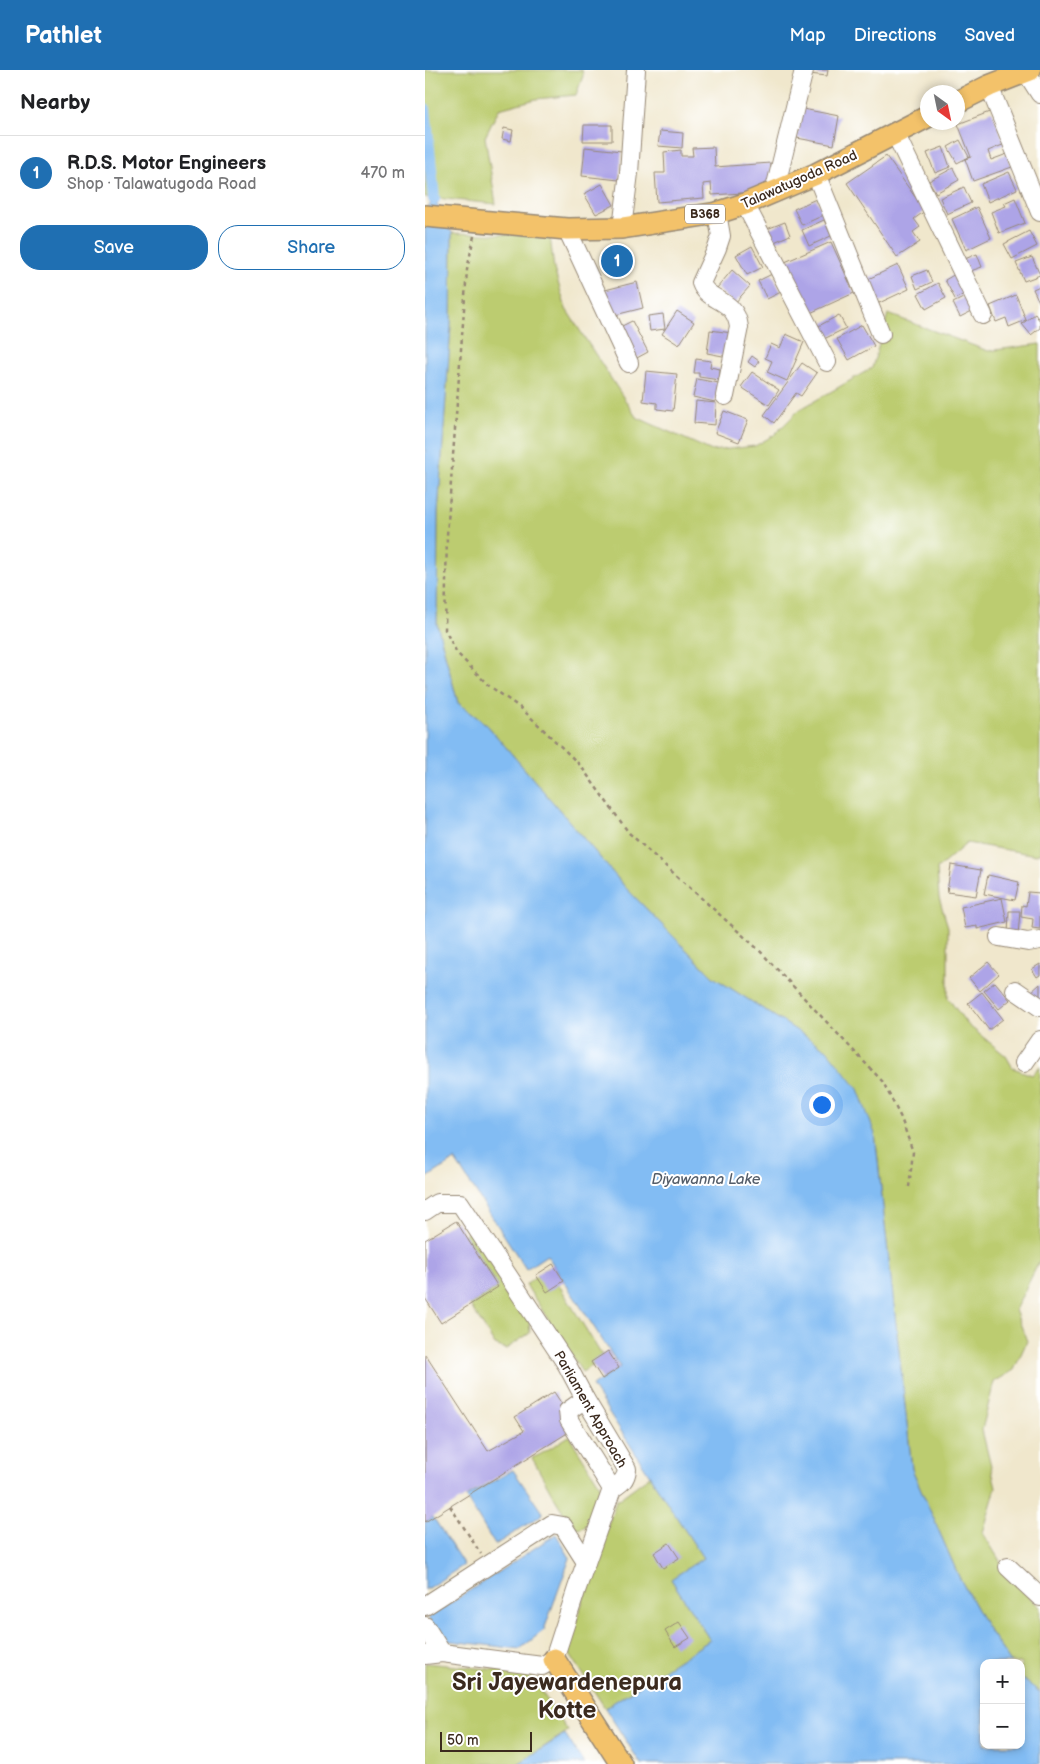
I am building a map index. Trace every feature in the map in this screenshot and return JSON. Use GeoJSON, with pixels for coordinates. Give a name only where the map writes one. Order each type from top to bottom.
{"type":"FeatureCollection","features":[{"type":"Feature","properties":{"kind":"main road"},"geometry":{"type":"LineString","coordinates":[[965,98],[989,86],[1028,71]]}},
{"type":"Feature","properties":{"kind":"main road","name":"Talawatugoda Road"},"geometry":{"type":"LineString","coordinates":[[425,216],[567,229],[621,228],[717,213],[774,193],[816,174],[920,120]]}},
{"type":"Feature","properties":{"kind":"main road"},"geometry":{"type":"LineString","coordinates":[[548,1662],[606,1764]]}},
{"type":"Feature","properties":{"kind":"main road"},"geometry":{"type":"LineString","coordinates":[[548,1662],[621,1764]]}},
{"type":"Feature","properties":{"kind":"street"},"geometry":{"type":"LineString","coordinates":[[621,228],[629,173],[636,70]]}},
{"type":"Feature","properties":{"kind":"street"},"geometry":{"type":"LineString","coordinates":[[774,193],[805,70]]}},
{"type":"Feature","properties":{"kind":"street"},"geometry":{"type":"LineString","coordinates":[[1028,71],[1040,94]]}},
{"type":"Feature","properties":{"kind":"street"},"geometry":{"type":"LineString","coordinates":[[989,86],[1040,212]]}},
{"type":"Feature","properties":{"kind":"street"},"geometry":{"type":"LineString","coordinates":[[895,133],[983,315]]}},
{"type":"Feature","properties":{"kind":"street"},"geometry":{"type":"LineString","coordinates":[[816,174],[881,334]]}},
{"type":"Feature","properties":{"kind":"street"},"geometry":{"type":"LineString","coordinates":[[745,204],[827,362]]}},
{"type":"Feature","properties":{"kind":"street"},"geometry":{"type":"LineString","coordinates":[[717,213],[721,236],[701,283],[703,289],[732,308],[738,317],[739,327],[725,396]]}},
{"type":"Feature","properties":{"kind":"street"},"geometry":{"type":"LineString","coordinates":[[567,229],[629,363]]}},
{"type":"Feature","properties":{"kind":"street"},"geometry":{"type":"LineString","coordinates":[[999,937],[1027,942],[1040,940]]}},
{"type":"Feature","properties":{"kind":"street"},"geometry":{"type":"LineString","coordinates":[[1015,990],[1040,1007]]}},
{"type":"Feature","properties":{"kind":"street"},"geometry":{"type":"LineString","coordinates":[[1024,1063],[1040,1040]]}},
{"type":"Feature","properties":{"kind":"street","name":"Parliament Approach"},"geometry":{"type":"LineString","coordinates":[[425,1211],[437,1203],[460,1203],[534,1312],[627,1469],[626,1478],[612,1489],[587,1562],[548,1662]]}},
{"type":"Feature","properties":{"kind":"street"},"geometry":{"type":"LineString","coordinates":[[585,1398],[569,1411],[569,1420],[612,1489]]}},
{"type":"Feature","properties":{"kind":"street"},"geometry":{"type":"LineString","coordinates":[[425,1606],[552,1524],[563,1526],[587,1562]]}},
{"type":"Feature","properties":{"kind":"street"},"geometry":{"type":"LineString","coordinates":[[1008,1567],[1040,1597]]}},
{"type":"Feature","properties":{"kind":"street"},"geometry":{"type":"LineString","coordinates":[[425,1626],[433,1654],[548,1662]]}},
{"type":"Feature","properties":{"kind":"path"},"geometry":{"type":"LineString","coordinates":[[469,221],[447,535],[445,630],[457,653],[488,685],[521,709],[580,765],[629,833],[759,950],[883,1082],[901,1118],[913,1152],[909,1187]]}},
{"type":"Feature","properties":{"kind":"path"},"geometry":{"type":"LineString","coordinates":[[450,1506],[488,1565]]}},
{"type":"Feature","properties":{"kind":"green space"},"geometry":{"type":"Polygon","coordinates":[[[425,70],[582,70],[583,76],[576,95],[536,99],[499,109],[485,137],[496,204],[425,197],[425,70]]]}},
{"type":"Feature","properties":{"kind":"green space"},"geometry":{"type":"Polygon","coordinates":[[[452,233],[550,236],[554,269],[566,309],[636,417],[712,451],[755,446],[774,435],[799,410],[872,368],[888,314],[988,351],[1040,344],[1040,853],[1036,855],[967,843],[937,869],[939,898],[948,927],[948,998],[967,1024],[1006,1056],[1013,1068],[1032,1075],[1040,1066],[1040,1260],[1015,1310],[1027,1341],[1014,1370],[994,1382],[982,1430],[996,1487],[983,1533],[1012,1581],[1040,1607],[1040,1692],[1025,1682],[1025,1659],[1008,1659],[986,1626],[959,1577],[912,1469],[875,1134],[827,1050],[713,977],[625,887],[487,725],[458,703],[437,624],[438,513],[451,326],[452,233]]]}},
{"type":"Feature","properties":{"kind":"green space"},"geometry":{"type":"Polygon","coordinates":[[[468,1231],[474,1234],[529,1319],[530,1333],[506,1349],[495,1345],[470,1305],[498,1287],[465,1235],[468,1231]]]}},
{"type":"Feature","properties":{"kind":"green space"},"geometry":{"type":"Polygon","coordinates":[[[548,1267],[604,1359],[582,1372],[526,1285],[548,1267]]]}},
{"type":"Feature","properties":{"kind":"green space"},"geometry":{"type":"Polygon","coordinates":[[[569,1436],[601,1487],[592,1518],[584,1527],[579,1529],[560,1507],[532,1458],[569,1436]]]}},
{"type":"Feature","properties":{"kind":"green space"},"geometry":{"type":"Polygon","coordinates":[[[650,1476],[703,1558],[671,1579],[710,1640],[605,1708],[567,1649],[616,1501],[650,1476]]]}},
{"type":"Feature","properties":{"kind":"green space"},"geometry":{"type":"Polygon","coordinates":[[[425,1663],[529,1673],[568,1731],[518,1764],[430,1764],[425,1756],[425,1663]]]}},
{"type":"Feature","properties":{"kind":"water","name":"Diyawanna Lake"},"geometry":{"type":"Polygon","coordinates":[[[434,199],[452,233],[451,326],[438,513],[437,624],[458,703],[487,725],[625,887],[713,977],[827,1050],[858,1089],[875,1134],[912,1469],[959,1577],[986,1626],[1008,1659],[980,1659],[980,1749],[1025,1749],[1025,1681],[1040,1692],[1040,1764],[641,1764],[605,1708],[710,1640],[671,1579],[703,1558],[592,1386],[620,1367],[547,1255],[526,1269],[455,1160],[425,1179],[425,212],[434,199]]]}},
{"type":"Feature","properties":{"kind":"water"},"geometry":{"type":"Polygon","coordinates":[[[513,1470],[543,1514],[495,1545],[466,1497],[513,1470]]]}},
{"type":"Feature","properties":{"kind":"water"},"geometry":{"type":"Polygon","coordinates":[[[433,1517],[464,1565],[425,1590],[425,1522],[433,1517]]]}},
{"type":"Feature","properties":{"kind":"water"},"geometry":{"type":"Polygon","coordinates":[[[556,1534],[570,1558],[544,1630],[520,1649],[442,1640],[428,1618],[556,1534]]]}},
{"type":"Feature","properties":{"kind":"water"},"geometry":{"type":"Polygon","coordinates":[[[565,1734],[584,1764],[518,1764],[565,1734]]]}},
{"type":"Feature","properties":{"kind":"building"},"geometry":{"type":"Polygon","coordinates":[[[809,70],[828,70],[827,76],[809,74],[809,70]]]}},
{"type":"Feature","properties":{"kind":"building"},"geometry":{"type":"Polygon","coordinates":[[[803,109],[839,116],[834,145],[797,138],[803,109]]]}},
{"type":"Feature","properties":{"kind":"building"},"geometry":{"type":"Polygon","coordinates":[[[992,111],[1005,144],[988,151],[991,160],[1007,154],[1012,167],[973,181],[965,159],[971,157],[960,130],[965,130],[965,121],[992,111]]]}},
{"type":"Feature","properties":{"kind":"building"},"geometry":{"type":"Polygon","coordinates":[[[584,125],[612,125],[612,141],[583,141],[584,125]]]}},
{"type":"Feature","properties":{"kind":"building"},"geometry":{"type":"Polygon","coordinates":[[[504,128],[513,130],[511,141],[502,139],[504,128]]]}},
{"type":"Feature","properties":{"kind":"building"},"geometry":{"type":"Polygon","coordinates":[[[660,131],[683,133],[682,148],[658,146],[660,131]]]}},
{"type":"Feature","properties":{"kind":"building"},"geometry":{"type":"Polygon","coordinates":[[[960,140],[969,157],[957,163],[948,147],[960,140]]]}},
{"type":"Feature","properties":{"kind":"building"},"geometry":{"type":"Polygon","coordinates":[[[585,147],[622,151],[619,180],[582,176],[585,147]]]}},
{"type":"Feature","properties":{"kind":"building"},"geometry":{"type":"Polygon","coordinates":[[[714,147],[715,167],[771,163],[772,191],[712,195],[711,183],[703,184],[704,198],[657,202],[655,173],[665,173],[664,152],[681,150],[681,156],[693,156],[692,148],[714,147]]]}},
{"type":"Feature","properties":{"kind":"building"},"geometry":{"type":"Polygon","coordinates":[[[943,147],[950,167],[935,173],[927,153],[943,147]]]}},
{"type":"Feature","properties":{"kind":"building"},"geometry":{"type":"Polygon","coordinates":[[[886,156],[925,211],[914,219],[920,227],[913,232],[920,242],[897,257],[847,183],[886,156]]]}},
{"type":"Feature","properties":{"kind":"building"},"geometry":{"type":"Polygon","coordinates":[[[953,168],[959,180],[936,193],[929,181],[953,168]]]}},
{"type":"Feature","properties":{"kind":"building"},"geometry":{"type":"Polygon","coordinates":[[[1009,172],[1017,189],[988,202],[981,184],[1009,172]]]}},
{"type":"Feature","properties":{"kind":"building"},"geometry":{"type":"Polygon","coordinates":[[[602,184],[614,205],[596,214],[584,194],[602,184]]]}},
{"type":"Feature","properties":{"kind":"building"},"geometry":{"type":"Polygon","coordinates":[[[964,187],[971,203],[947,214],[940,198],[964,187]]]}},
{"type":"Feature","properties":{"kind":"building"},"geometry":{"type":"Polygon","coordinates":[[[1015,198],[1025,223],[999,233],[991,212],[1006,206],[1004,203],[1015,198]]]}},
{"type":"Feature","properties":{"kind":"building"},"geometry":{"type":"Polygon","coordinates":[[[816,199],[824,215],[802,225],[794,209],[816,199]]]}},
{"type":"Feature","properties":{"kind":"building"},"geometry":{"type":"Polygon","coordinates":[[[977,207],[991,238],[966,250],[952,219],[977,207]]]}},
{"type":"Feature","properties":{"kind":"building"},"geometry":{"type":"Polygon","coordinates":[[[824,220],[831,236],[809,246],[802,230],[824,220]]]}},
{"type":"Feature","properties":{"kind":"building"},"geometry":{"type":"Polygon","coordinates":[[[785,222],[790,235],[772,243],[767,229],[785,222]]]}},
{"type":"Feature","properties":{"kind":"building"},"geometry":{"type":"Polygon","coordinates":[[[1029,231],[1037,246],[1012,259],[1004,244],[1029,231]]]}},
{"type":"Feature","properties":{"kind":"building"},"geometry":{"type":"Polygon","coordinates":[[[831,242],[854,293],[808,314],[785,262],[831,242]]]}},
{"type":"Feature","properties":{"kind":"building"},"geometry":{"type":"Polygon","coordinates":[[[752,246],[763,267],[747,275],[736,255],[752,246]]]}},
{"type":"Feature","properties":{"kind":"building"},"geometry":{"type":"Polygon","coordinates":[[[977,254],[982,267],[965,273],[960,261],[977,254]]]}},
{"type":"Feature","properties":{"kind":"building"},"geometry":{"type":"Polygon","coordinates":[[[1032,257],[1040,275],[1024,281],[1016,263],[1032,257]]]}},
{"type":"Feature","properties":{"kind":"building"},"geometry":{"type":"Polygon","coordinates":[[[898,265],[909,289],[877,304],[866,280],[898,265]]]}},
{"type":"Feature","properties":{"kind":"building"},"geometry":{"type":"Polygon","coordinates":[[[732,270],[750,286],[734,304],[717,288],[732,270]]]}},
{"type":"Feature","properties":{"kind":"building"},"geometry":{"type":"Polygon","coordinates":[[[927,270],[932,282],[917,289],[912,276],[927,270]]]}},
{"type":"Feature","properties":{"kind":"building"},"geometry":{"type":"Polygon","coordinates":[[[957,273],[968,292],[955,299],[945,280],[957,273]]]}},
{"type":"Feature","properties":{"kind":"building"},"geometry":{"type":"Polygon","coordinates":[[[772,274],[781,292],[767,299],[758,281],[772,274]]]}},
{"type":"Feature","properties":{"kind":"building"},"geometry":{"type":"Polygon","coordinates":[[[637,282],[643,308],[611,316],[605,290],[637,282]]]}},
{"type":"Feature","properties":{"kind":"building"},"geometry":{"type":"Polygon","coordinates":[[[938,283],[946,298],[926,309],[918,294],[938,283]]]}},
{"type":"Feature","properties":{"kind":"building"},"geometry":{"type":"Polygon","coordinates":[[[1040,286],[1040,304],[1033,289],[1040,286]]]}},
{"type":"Feature","properties":{"kind":"building"},"geometry":{"type":"Polygon","coordinates":[[[1016,295],[1026,320],[1009,327],[1006,318],[996,322],[990,306],[1016,295]]]}},
{"type":"Feature","properties":{"kind":"building"},"geometry":{"type":"Polygon","coordinates":[[[967,296],[974,310],[960,317],[953,303],[967,296]]]}},
{"type":"Feature","properties":{"kind":"building"},"geometry":{"type":"Polygon","coordinates":[[[677,311],[694,322],[679,345],[662,334],[677,311]]]}},
{"type":"Feature","properties":{"kind":"building"},"geometry":{"type":"Polygon","coordinates":[[[663,314],[665,329],[650,331],[648,316],[663,314]]]}},
{"type":"Feature","properties":{"kind":"building"},"geometry":{"type":"Polygon","coordinates":[[[1035,314],[1040,321],[1040,328],[1031,335],[1022,324],[1035,314]]]}},
{"type":"Feature","properties":{"kind":"building"},"geometry":{"type":"Polygon","coordinates":[[[839,315],[846,328],[822,340],[815,328],[839,315]]]}},
{"type":"Feature","properties":{"kind":"building"},"geometry":{"type":"Polygon","coordinates":[[[632,321],[648,352],[635,359],[618,328],[632,321]]]}},
{"type":"Feature","properties":{"kind":"building"},"geometry":{"type":"Polygon","coordinates":[[[862,325],[874,346],[849,360],[837,339],[862,325]]]}},
{"type":"Feature","properties":{"kind":"building"},"geometry":{"type":"Polygon","coordinates":[[[710,330],[732,333],[728,357],[707,353],[710,330]]]}},
{"type":"Feature","properties":{"kind":"building"},"geometry":{"type":"Polygon","coordinates":[[[786,334],[804,342],[787,381],[767,372],[772,361],[765,358],[771,344],[780,348],[786,334]]]}},
{"type":"Feature","properties":{"kind":"building"},"geometry":{"type":"Polygon","coordinates":[[[752,356],[759,361],[755,367],[748,362],[752,356]]]}},
{"type":"Feature","properties":{"kind":"building"},"geometry":{"type":"Polygon","coordinates":[[[696,359],[711,361],[710,367],[720,369],[719,380],[699,377],[699,373],[694,373],[696,359]]]}},
{"type":"Feature","properties":{"kind":"building"},"geometry":{"type":"Polygon","coordinates":[[[802,363],[817,373],[801,396],[796,393],[774,423],[764,415],[802,363]]]}},
{"type":"Feature","properties":{"kind":"building"},"geometry":{"type":"Polygon","coordinates":[[[646,371],[677,374],[673,411],[657,409],[657,403],[643,401],[646,371]]]}},
{"type":"Feature","properties":{"kind":"building"},"geometry":{"type":"Polygon","coordinates":[[[752,372],[779,390],[769,405],[741,387],[752,372]]]}},
{"type":"Feature","properties":{"kind":"building"},"geometry":{"type":"Polygon","coordinates":[[[697,379],[719,383],[715,402],[693,397],[697,379]]]}},
{"type":"Feature","properties":{"kind":"building"},"geometry":{"type":"Polygon","coordinates":[[[696,401],[716,403],[715,425],[694,423],[696,401]]]}},
{"type":"Feature","properties":{"kind":"building"},"geometry":{"type":"Polygon","coordinates":[[[724,411],[748,420],[739,442],[715,433],[724,411]]]}},
{"type":"Feature","properties":{"kind":"building"},"geometry":{"type":"Polygon","coordinates":[[[951,865],[981,870],[976,896],[947,892],[951,865]]]}},
{"type":"Feature","properties":{"kind":"building"},"geometry":{"type":"Polygon","coordinates":[[[988,875],[1019,882],[1015,900],[984,894],[988,875]]]}},
{"type":"Feature","properties":{"kind":"building"},"geometry":{"type":"Polygon","coordinates":[[[1028,892],[1040,893],[1040,929],[1032,928],[1033,919],[1021,917],[1022,905],[1026,906],[1028,892]]]}},
{"type":"Feature","properties":{"kind":"building"},"geometry":{"type":"Polygon","coordinates":[[[1002,898],[1007,922],[977,929],[977,926],[965,928],[961,907],[1002,898]]]}},
{"type":"Feature","properties":{"kind":"building"},"geometry":{"type":"Polygon","coordinates":[[[1009,911],[1020,911],[1018,936],[1008,935],[1009,911]]]}},
{"type":"Feature","properties":{"kind":"building"},"geometry":{"type":"Polygon","coordinates":[[[988,962],[999,974],[980,991],[969,978],[988,962]]]}},
{"type":"Feature","properties":{"kind":"building"},"geometry":{"type":"Polygon","coordinates":[[[1040,964],[1040,975],[1037,977],[1032,969],[1040,964]]]}},
{"type":"Feature","properties":{"kind":"building"},"geometry":{"type":"Polygon","coordinates":[[[995,982],[1010,1000],[999,1009],[984,991],[995,982]]]}},
{"type":"Feature","properties":{"kind":"building"},"geometry":{"type":"Polygon","coordinates":[[[1040,984],[1040,1004],[1030,993],[1040,984]]]}},
{"type":"Feature","properties":{"kind":"building"},"geometry":{"type":"Polygon","coordinates":[[[982,992],[1003,1019],[989,1030],[968,1003],[982,992]]]}},
{"type":"Feature","properties":{"kind":"building"},"geometry":{"type":"Polygon","coordinates":[[[456,1221],[498,1287],[441,1323],[425,1298],[425,1240],[456,1221]]]}},
{"type":"Feature","properties":{"kind":"building"},"geometry":{"type":"Polygon","coordinates":[[[553,1264],[564,1281],[547,1292],[536,1275],[553,1264]]]}},
{"type":"Feature","properties":{"kind":"building"},"geometry":{"type":"Polygon","coordinates":[[[608,1351],[619,1368],[602,1379],[591,1362],[608,1351]]]}},
{"type":"Feature","properties":{"kind":"building"},"geometry":{"type":"Polygon","coordinates":[[[425,1354],[488,1451],[524,1431],[515,1417],[554,1392],[577,1427],[425,1522],[425,1354]]]}},
{"type":"Feature","properties":{"kind":"building"},"geometry":{"type":"Polygon","coordinates":[[[669,1543],[679,1558],[663,1568],[654,1553],[669,1543]]]}},
{"type":"Feature","properties":{"kind":"building"},"geometry":{"type":"Polygon","coordinates":[[[679,1622],[690,1638],[675,1647],[665,1631],[679,1622]]]}},
{"type":"Feature","properties":{"kind":"waterway"},"geometry":{"type":"LineString","coordinates":[[425,109],[434,199]]}},
{"type":"Feature","properties":{"kind":"place","name":"R.D.S. Motor Engineers"},"geometry":{"type":"Point","coordinates":[617,261]}},
{"type":"Feature","properties":{"kind":"district","name":"Sri Jayewardenepura Kotte"},"geometry":{"type":"Point","coordinates":[567,1696]}}]}
